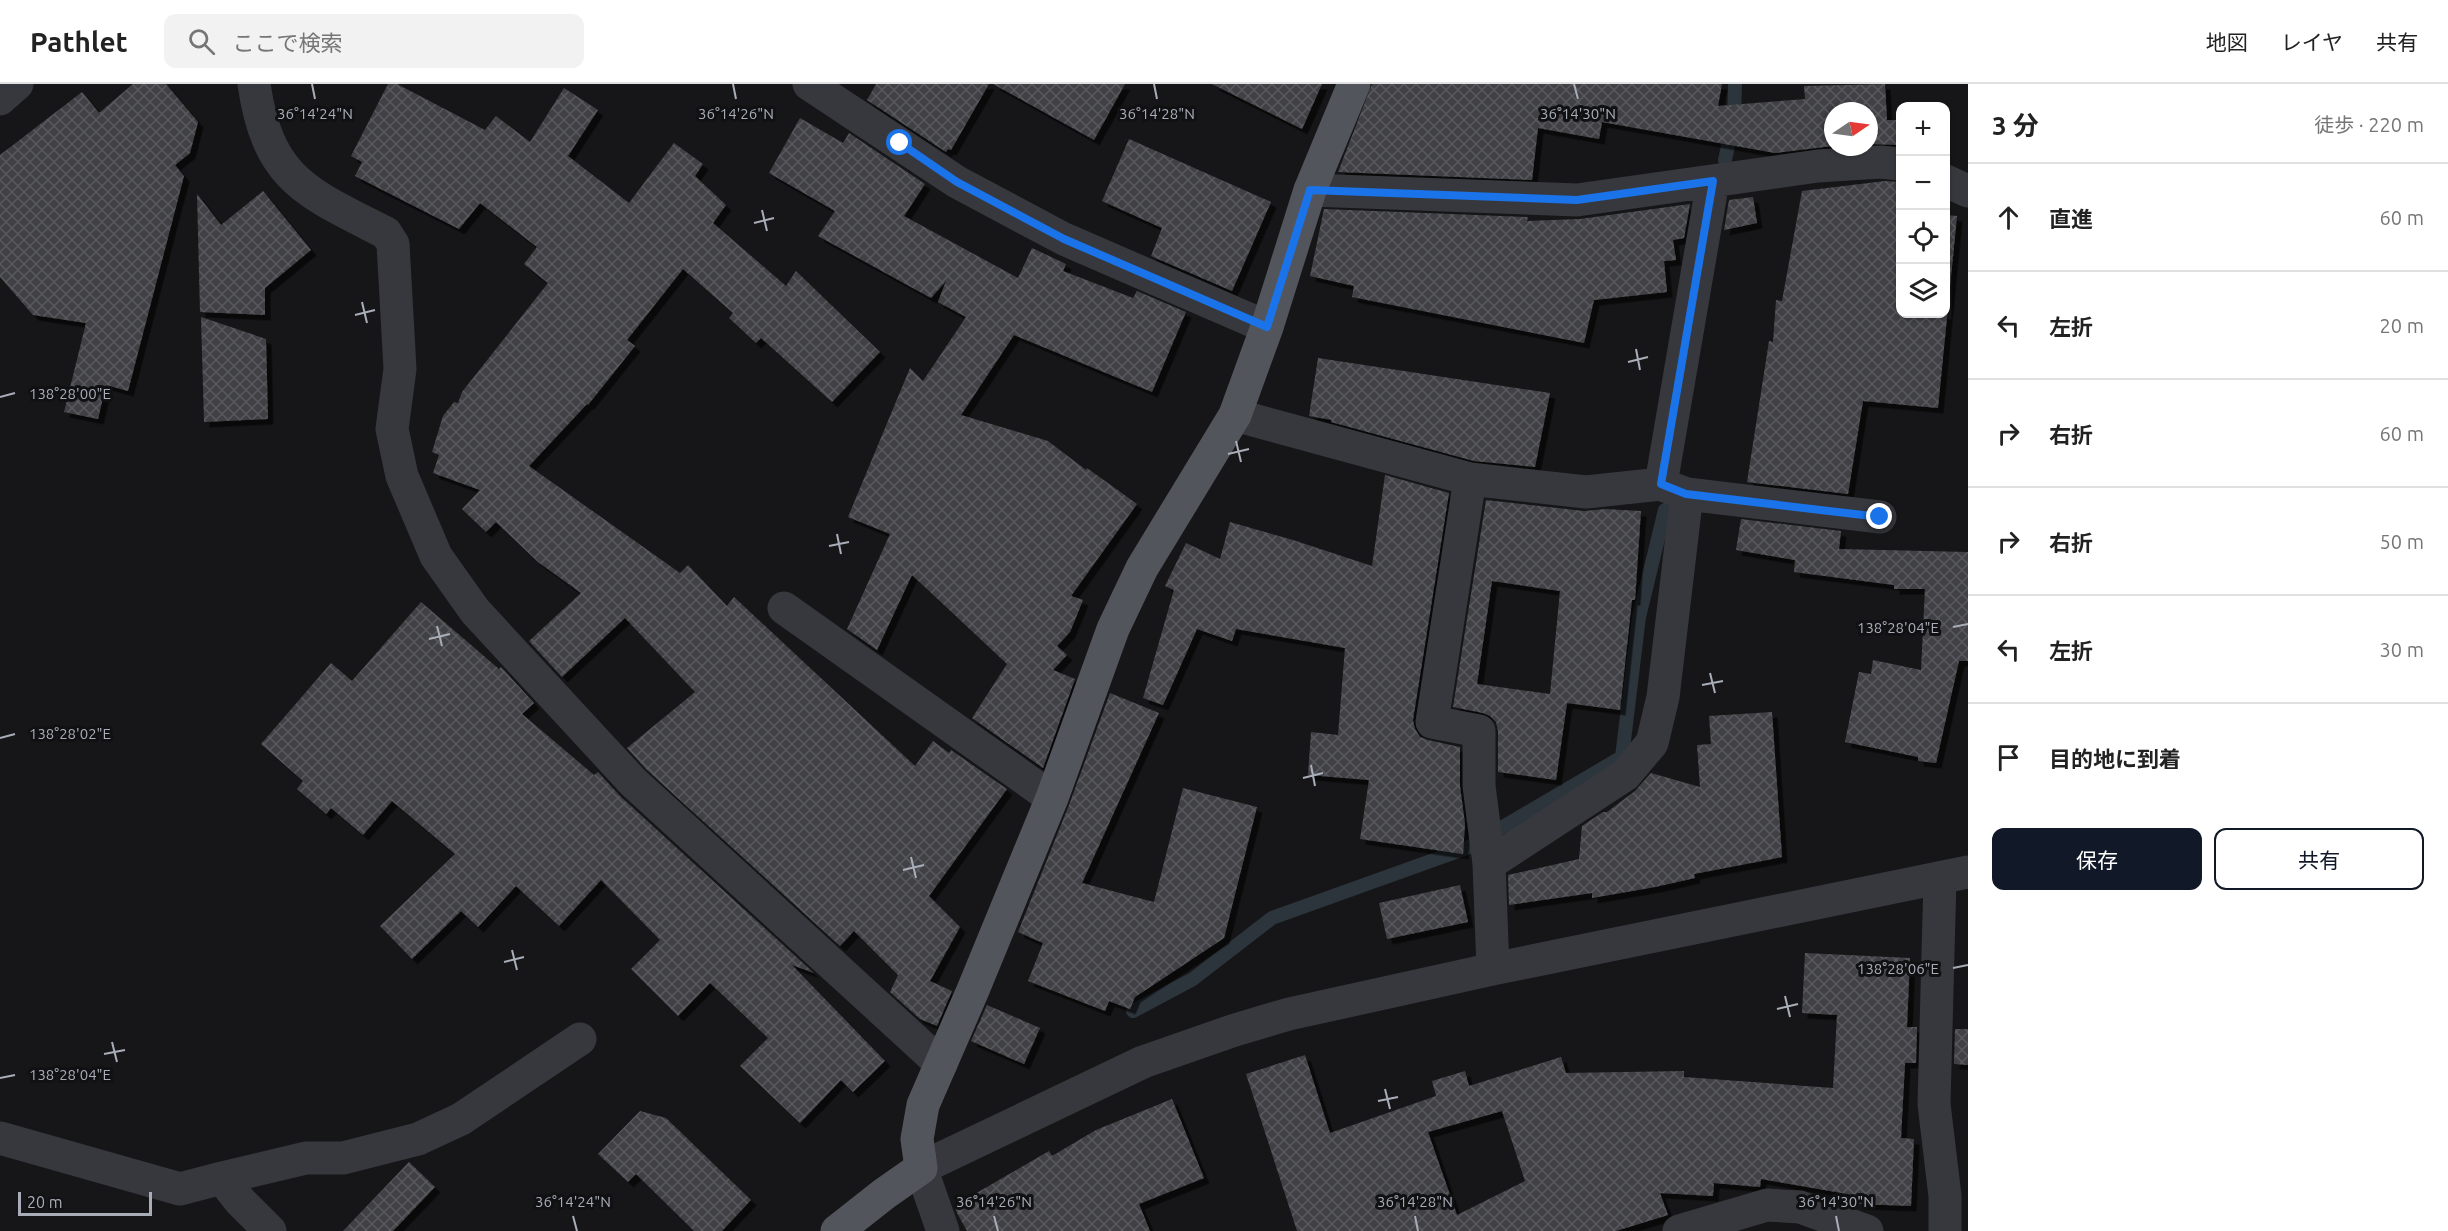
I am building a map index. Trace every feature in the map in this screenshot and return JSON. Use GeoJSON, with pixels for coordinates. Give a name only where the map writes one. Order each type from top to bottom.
{"type":"FeatureCollection","features":[{"type":"Feature","properties":{"kind":"main road"},"geometry":{"type":"LineString","coordinates":[[837,1231],[921,1168],[917,1139],[923,1105],[1052,798],[1113,629],[1142,568],[1235,416],[1267,327],[1310,190],[1354,84]]}},
{"type":"Feature","properties":{"kind":"street"},"geometry":{"type":"LineString","coordinates":[[0,99],[17,84]]}},
{"type":"Feature","properties":{"kind":"street"},"geometry":{"type":"LineString","coordinates":[[254,84],[262,126],[275,156],[292,179],[317,196],[386,233],[393,244],[400,369],[392,429],[402,476],[436,556],[475,611],[633,782],[941,1064]]}},
{"type":"Feature","properties":{"kind":"street"},"geometry":{"type":"LineString","coordinates":[[808,84],[957,182],[1054,234],[1267,327]]}},
{"type":"Feature","properties":{"kind":"street"},"geometry":{"type":"LineString","coordinates":[[1310,190],[1577,200],[1818,166],[1880,162],[1896,164]]}},
{"type":"Feature","properties":{"kind":"street"},"geometry":{"type":"LineString","coordinates":[[1486,848],[1625,775],[1652,742],[1663,697],[1674,489],[1713,181]]}},
{"type":"Feature","properties":{"kind":"street"},"geometry":{"type":"LineString","coordinates":[[1950,184],[1968,191]]}},
{"type":"Feature","properties":{"kind":"street"},"geometry":{"type":"LineString","coordinates":[[1235,416],[1470,479],[1586,492],[1674,489],[1880,517]]}},
{"type":"Feature","properties":{"kind":"street"},"geometry":{"type":"LineString","coordinates":[[1470,479],[1432,722],[1479,731],[1479,786],[1486,848],[1493,969]]}},
{"type":"Feature","properties":{"kind":"street"},"geometry":{"type":"LineString","coordinates":[[784,608],[1052,798]]}},
{"type":"Feature","properties":{"kind":"street"},"geometry":{"type":"LineString","coordinates":[[943,1231],[921,1168],[1143,1062],[1289,1014],[1493,969],[1954,875],[1934,1104],[1945,1196],[1945,1231]]}},
{"type":"Feature","properties":{"kind":"street"},"geometry":{"type":"LineString","coordinates":[[0,1138],[180,1189],[306,1158],[343,1158],[418,1139],[462,1119],[580,1039]]}},
{"type":"Feature","properties":{"kind":"street"},"geometry":{"type":"LineString","coordinates":[[222,1178],[240,1201],[270,1231]]}},
{"type":"Feature","properties":{"kind":"street"},"geometry":{"type":"LineString","coordinates":[[1679,1231],[1767,1205],[1800,1207],[1867,1231]]}},
{"type":"Feature","properties":{"kind":"building"},"geometry":{"type":"Polygon","coordinates":[[[133,84],[166,84],[198,122],[190,153],[175,165],[184,176],[128,391],[106,385],[98,419],[64,412],[86,323],[33,315],[0,277],[0,155],[82,92],[99,113],[133,84]]]}},
{"type":"Feature","properties":{"kind":"building"},"geometry":{"type":"Polygon","coordinates":[[[388,84],[397,84],[485,130],[496,116],[530,142],[564,88],[598,110],[568,156],[629,203],[674,143],[703,164],[695,176],[726,205],[713,223],[786,286],[796,271],[880,352],[832,402],[761,338],[756,343],[729,318],[733,313],[683,269],[627,340],[635,346],[588,405],[529,466],[680,573],[688,565],[727,606],[734,597],[915,766],[933,741],[949,753],[951,750],[1007,789],[929,896],[960,927],[930,981],[952,991],[937,1026],[920,1019],[890,992],[898,975],[854,931],[840,946],[646,769],[627,748],[695,692],[625,618],[562,677],[529,641],[581,593],[538,562],[496,522],[486,532],[462,509],[480,490],[433,473],[439,455],[432,452],[443,416],[454,402],[458,403],[462,392],[548,283],[524,264],[537,247],[480,203],[459,229],[355,176],[362,162],[351,156],[388,84]]]}},
{"type":"Feature","properties":{"kind":"building"},"geometry":{"type":"Polygon","coordinates":[[[876,84],[989,84],[951,150],[948,149],[946,152],[867,100],[876,84]]]}},
{"type":"Feature","properties":{"kind":"building"},"geometry":{"type":"Polygon","coordinates":[[[993,84],[1125,84],[1094,140],[993,84]]]}},
{"type":"Feature","properties":{"kind":"building"},"geometry":{"type":"Polygon","coordinates":[[[1212,84],[1322,84],[1302,129],[1212,84]]]}},
{"type":"Feature","properties":{"kind":"building"},"geometry":{"type":"Polygon","coordinates":[[[1372,84],[1722,84],[1718,106],[1805,99],[1804,86],[1885,84],[1887,120],[1896,120],[1896,145],[1878,144],[1878,102],[1824,102],[1824,147],[1775,153],[1602,122],[1599,139],[1538,128],[1532,180],[1338,172],[1372,84]]]}},
{"type":"Feature","properties":{"kind":"building"},"geometry":{"type":"Polygon","coordinates":[[[800,118],[843,143],[849,133],[925,184],[904,216],[1018,278],[1032,248],[1066,264],[1063,271],[1133,298],[1137,291],[1186,312],[1152,392],[1014,335],[961,415],[1048,441],[1137,504],[1071,596],[1083,600],[1070,632],[1057,646],[1067,655],[1053,670],[1075,679],[1043,768],[972,718],[1007,664],[912,575],[877,650],[847,629],[890,534],[848,517],[910,368],[923,381],[966,317],[938,302],[946,281],[931,298],[818,236],[835,211],[769,173],[800,118]]]}},
{"type":"Feature","properties":{"kind":"building"},"geometry":{"type":"Polygon","coordinates":[[[1129,139],[1271,202],[1232,291],[1151,256],[1162,228],[1102,201],[1129,139]]]}},
{"type":"Feature","properties":{"kind":"building"},"geometry":{"type":"Polygon","coordinates":[[[1885,181],[1896,182],[1896,318],[1947,318],[1938,408],[1863,401],[1848,494],[1747,482],[1769,341],[1773,342],[1776,300],[1782,301],[1802,191],[1885,181]]]}},
{"type":"Feature","properties":{"kind":"building"},"geometry":{"type":"Polygon","coordinates":[[[263,191],[311,250],[265,288],[265,315],[200,312],[197,194],[221,225],[263,191]]]}},
{"type":"Feature","properties":{"kind":"building"},"geometry":{"type":"Polygon","coordinates":[[[1753,197],[1757,223],[1724,230],[1729,200],[1753,197]]]}},
{"type":"Feature","properties":{"kind":"building"},"geometry":{"type":"Polygon","coordinates":[[[1690,204],[1684,238],[1673,240],[1676,260],[1664,261],[1667,292],[1594,300],[1584,343],[1352,297],[1354,286],[1310,276],[1324,209],[1528,217],[1527,221],[1580,219],[1690,204]]]}},
{"type":"Feature","properties":{"kind":"building"},"geometry":{"type":"Polygon","coordinates":[[[1950,215],[1957,216],[1950,287],[1950,215]]]}},
{"type":"Feature","properties":{"kind":"building"},"geometry":{"type":"Polygon","coordinates":[[[201,317],[266,339],[268,419],[204,422],[201,317]]]}},
{"type":"Feature","properties":{"kind":"building"},"geometry":{"type":"Polygon","coordinates":[[[1318,358],[1550,393],[1535,467],[1474,461],[1331,422],[1332,420],[1309,416],[1318,358]]]}},
{"type":"Feature","properties":{"kind":"building"},"geometry":{"type":"Polygon","coordinates":[[[1385,475],[1449,493],[1413,720],[1420,737],[1460,747],[1460,786],[1465,824],[1463,854],[1360,839],[1369,780],[1308,775],[1311,732],[1338,735],[1345,648],[1236,629],[1232,641],[1197,629],[1163,705],[1143,698],[1174,590],[1165,586],[1186,543],[1220,559],[1230,522],[1372,566],[1385,475]]]}},
{"type":"Feature","properties":{"kind":"building"},"geometry":{"type":"Polygon","coordinates":[[[1486,500],[1584,511],[1605,509],[1641,511],[1635,600],[1632,600],[1620,710],[1567,703],[1556,780],[1498,772],[1496,722],[1483,713],[1453,707],[1486,500]],[[1492,581],[1477,684],[1550,694],[1560,591],[1492,581]]]}},
{"type":"Feature","properties":{"kind":"building"},"geometry":{"type":"Polygon","coordinates":[[[1741,519],[1841,531],[1839,549],[1968,552],[1968,661],[1959,661],[1936,763],[1918,761],[1918,757],[1845,742],[1859,672],[1871,674],[1873,660],[1921,670],[1925,589],[1894,589],[1894,585],[1794,572],[1795,560],[1736,550],[1741,519]]]}},
{"type":"Feature","properties":{"kind":"building"},"geometry":{"type":"Polygon","coordinates":[[[421,602],[499,669],[501,667],[534,703],[522,714],[594,775],[598,772],[620,796],[814,973],[792,965],[885,1061],[853,1092],[841,1080],[800,1123],[740,1066],[768,1038],[710,983],[678,1016],[631,969],[660,940],[601,880],[559,926],[516,886],[478,927],[461,911],[412,959],[380,926],[455,854],[392,801],[363,835],[331,808],[326,814],[297,789],[303,781],[261,744],[331,663],[352,681],[421,602]]]}},
{"type":"Feature","properties":{"kind":"building"},"geometry":{"type":"Polygon","coordinates":[[[1110,693],[1159,713],[1082,883],[1154,902],[1183,788],[1257,807],[1224,938],[1135,997],[1130,1009],[1109,1001],[1105,1011],[1028,981],[1043,943],[1018,932],[1069,805],[1110,693]]]}},
{"type":"Feature","properties":{"kind":"building"},"geometry":{"type":"Polygon","coordinates":[[[1772,712],[1782,857],[1694,874],[1695,878],[1655,887],[1592,898],[1592,893],[1509,905],[1508,875],[1579,859],[1582,826],[1603,812],[1607,812],[1635,791],[1651,773],[1700,787],[1697,745],[1711,744],[1709,716],[1772,712]]]}},
{"type":"Feature","properties":{"kind":"building"},"geometry":{"type":"Polygon","coordinates":[[[1460,885],[1468,922],[1387,939],[1379,903],[1460,885]]]}},
{"type":"Feature","properties":{"kind":"building"},"geometry":{"type":"Polygon","coordinates":[[[1805,953],[1910,958],[1907,1027],[1917,1027],[1916,1063],[1905,1063],[1901,1138],[1914,1139],[1911,1206],[1859,1204],[1859,1196],[1761,1179],[1760,1187],[1714,1183],[1713,1196],[1660,1193],[1668,1215],[1616,1231],[1297,1231],[1246,1074],[1305,1055],[1330,1133],[1436,1096],[1432,1081],[1465,1071],[1469,1086],[1561,1057],[1566,1073],[1684,1071],[1684,1077],[1833,1088],[1837,1015],[1802,1013],[1805,953]],[[1502,1111],[1428,1132],[1457,1215],[1525,1181],[1502,1111]]]}},
{"type":"Feature","properties":{"kind":"building"},"geometry":{"type":"Polygon","coordinates":[[[987,1005],[1040,1028],[1024,1064],[971,1041],[987,1005]]]}},
{"type":"Feature","properties":{"kind":"building"},"geometry":{"type":"Polygon","coordinates":[[[1955,1029],[1968,1029],[1968,1065],[1954,1064],[1955,1029]]]}},
{"type":"Feature","properties":{"kind":"building"},"geometry":{"type":"Polygon","coordinates":[[[1172,1099],[1204,1178],[1139,1204],[1150,1231],[967,1231],[954,1206],[1049,1151],[1052,1156],[1096,1130],[1172,1099]]]}},
{"type":"Feature","properties":{"kind":"building"},"geometry":{"type":"Polygon","coordinates":[[[640,1111],[666,1118],[751,1200],[722,1231],[694,1231],[636,1174],[628,1182],[598,1154],[640,1111]]]}},
{"type":"Feature","properties":{"kind":"building"},"geometry":{"type":"Polygon","coordinates":[[[409,1162],[435,1187],[393,1231],[343,1231],[409,1162]]]}},
{"type":"Feature","properties":{"kind":"waterway"},"geometry":{"type":"LineString","coordinates":[[1725,160],[1734,118],[1735,84]]}},
{"type":"Feature","properties":{"kind":"waterway"},"geometry":{"type":"LineString","coordinates":[[1133,1011],[1193,979],[1272,918],[1467,848],[1622,757],[1639,617],[1665,510]]}},
{"type":"Feature","properties":{"kind":"route"},"geometry":{"type":"LineString","coordinates":[[900,143],[957,182],[1064,239],[1267,327],[1310,190],[1577,200],[1713,181],[1661,484],[1686,494],[1880,517]]}}]}
